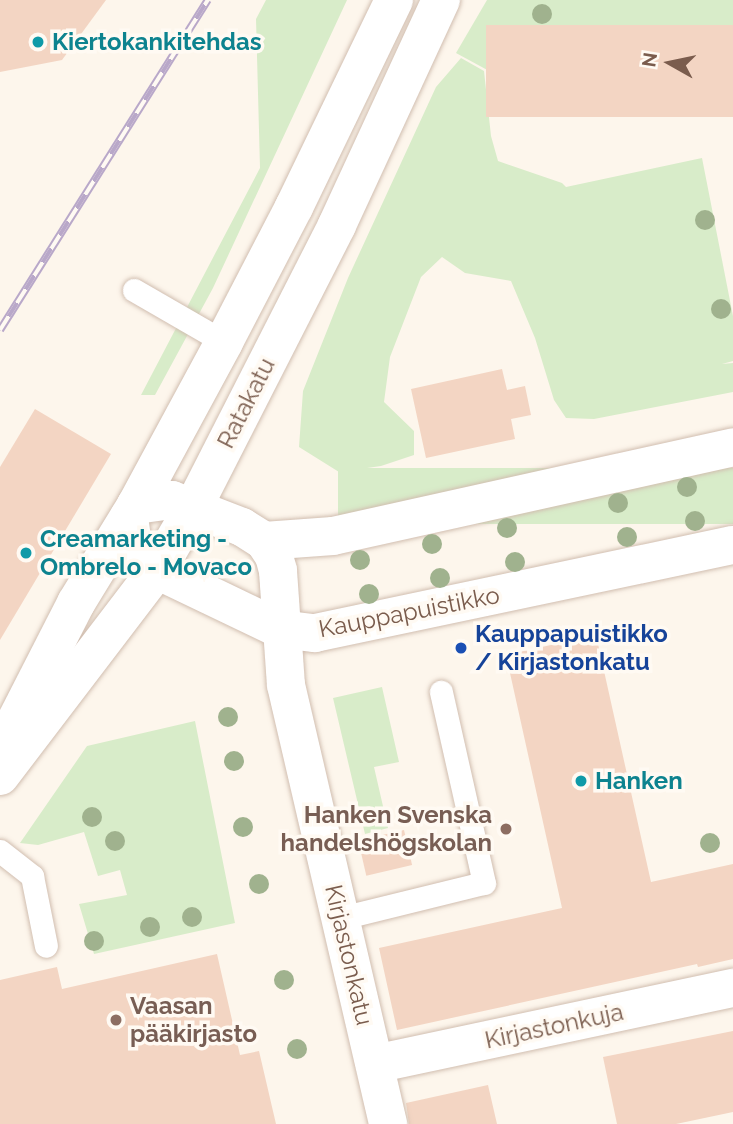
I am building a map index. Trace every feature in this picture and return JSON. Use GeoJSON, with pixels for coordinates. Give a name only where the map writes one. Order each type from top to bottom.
{"type":"FeatureCollection","features":[{"type":"Feature","properties":{"kind":"street","name":"Ratakatu"},"geometry":{"type":"LineString","coordinates":[[0,752],[76,603],[133,511],[225,342],[394,0]]}},
{"type":"Feature","properties":{"kind":"street","name":"Ratakatu"},"geometry":{"type":"LineString","coordinates":[[0,776],[157,570],[194,506],[337,225],[441,0]]}},
{"type":"Feature","properties":{"kind":"street"},"geometry":{"type":"LineString","coordinates":[[133,511],[172,500],[194,506],[242,527],[264,541],[333,537],[733,447]]}},
{"type":"Feature","properties":{"kind":"street","name":"Kauppapuistikko"},"geometry":{"type":"LineString","coordinates":[[133,511],[132,538],[140,556],[157,570],[280,629],[315,633],[733,545]]}},
{"type":"Feature","properties":{"kind":"street","name":"Kirjastonkatu"},"geometry":{"type":"LineString","coordinates":[[264,541],[274,556],[278,571],[286,685],[388,1124]]}},
{"type":"Feature","properties":{"kind":"street","name":"Kirjastonkuja"},"geometry":{"type":"LineString","coordinates":[[375,1064],[733,988]]}},
{"type":"Feature","properties":{"kind":"lane"},"geometry":{"type":"LineString","coordinates":[[134,290],[225,342]]}},
{"type":"Feature","properties":{"kind":"lane"},"geometry":{"type":"LineString","coordinates":[[341,918],[484,883],[441,692]]}},
{"type":"Feature","properties":{"kind":"lane"},"geometry":{"type":"LineString","coordinates":[[0,851],[32,876],[46,946]]}},
{"type":"Feature","properties":{"kind":"green space"},"geometry":{"type":"Polygon","coordinates":[[[266,0],[347,0],[213,288],[155,395],[141,395],[260,168],[256,19],[266,0]]]}},
{"type":"Feature","properties":{"kind":"green space"},"geometry":{"type":"Polygon","coordinates":[[[487,0],[733,0],[733,25],[491,72],[456,53],[487,0]]]}},
{"type":"Feature","properties":{"kind":"green space"},"geometry":{"type":"Polygon","coordinates":[[[461,58],[484,71],[491,136],[498,161],[562,183],[566,187],[702,158],[733,316],[733,361],[722,364],[733,363],[733,392],[594,419],[566,418],[554,400],[535,338],[511,281],[465,273],[442,257],[421,277],[390,357],[384,402],[414,431],[414,455],[381,466],[339,472],[299,447],[303,391],[348,278],[436,87],[461,58]]]}},
{"type":"Feature","properties":{"kind":"green space"},"geometry":{"type":"Polygon","coordinates":[[[338,468],[733,468],[733,524],[338,524],[338,468]]]}},
{"type":"Feature","properties":{"kind":"green space"},"geometry":{"type":"Polygon","coordinates":[[[382,687],[399,762],[374,767],[388,828],[365,834],[333,698],[382,687]]]}},
{"type":"Feature","properties":{"kind":"green space"},"geometry":{"type":"Polygon","coordinates":[[[195,721],[235,923],[94,954],[79,904],[127,895],[120,870],[98,876],[84,832],[38,845],[20,843],[87,746],[195,721]]]}},
{"type":"Feature","properties":{"kind":"building","name":"Kiertokankitehdas"},"geometry":{"type":"Polygon","coordinates":[[[0,0],[106,0],[62,60],[0,72],[0,0]]]}},
{"type":"Feature","properties":{"kind":"building"},"geometry":{"type":"Polygon","coordinates":[[[486,25],[733,25],[733,117],[486,117],[486,25]]]}},
{"type":"Feature","properties":{"kind":"building"},"geometry":{"type":"Polygon","coordinates":[[[502,369],[507,390],[525,386],[531,415],[511,419],[515,439],[426,458],[411,389],[502,369]]]}},
{"type":"Feature","properties":{"kind":"building","name":"Creamarketing - Ombrelo - Movaco"},"geometry":{"type":"Polygon","coordinates":[[[35,409],[111,454],[0,640],[0,467],[35,409]]]}},
{"type":"Feature","properties":{"kind":"building","name":"Hanken"},"geometry":{"type":"Polygon","coordinates":[[[596,635],[651,882],[733,864],[733,959],[698,967],[697,964],[397,1030],[379,948],[562,908],[506,655],[596,635]]]}},
{"type":"Feature","properties":{"kind":"building"},"geometry":{"type":"Polygon","coordinates":[[[404,830],[412,865],[366,876],[358,841],[404,830]]]}},
{"type":"Feature","properties":{"kind":"building","name":"Vaasan pääkirjasto"},"geometry":{"type":"Polygon","coordinates":[[[217,954],[240,1055],[259,1051],[276,1124],[0,1124],[0,980],[57,967],[62,989],[217,954]]]}},
{"type":"Feature","properties":{"kind":"building"},"geometry":{"type":"Polygon","coordinates":[[[733,1031],[733,1112],[676,1124],[617,1124],[603,1057],[733,1031]]]}},
{"type":"Feature","properties":{"kind":"building"},"geometry":{"type":"Polygon","coordinates":[[[488,1085],[497,1124],[409,1124],[406,1103],[488,1085]]]}},
{"type":"Feature","properties":{"kind":"railway"},"geometry":{"type":"LineString","coordinates":[[0,330],[208,0]]}},
{"type":"Feature","properties":{"kind":"place","name":"Kiertokankitehdas"},"geometry":{"type":"Point","coordinates":[38,42]}},
{"type":"Feature","properties":{"kind":"place","name":"Creamarketing - Ombrelo - Movaco"},"geometry":{"type":"Point","coordinates":[26,553]}},
{"type":"Feature","properties":{"kind":"place","name":"Kauppapuistikko / Kirjastonkatu"},"geometry":{"type":"Point","coordinates":[461,648]}},
{"type":"Feature","properties":{"kind":"place","name":"Hanken"},"geometry":{"type":"Point","coordinates":[581,781]}},
{"type":"Feature","properties":{"kind":"place","name":"Hanken Svenska handelshögskolan"},"geometry":{"type":"Point","coordinates":[506,829]}},
{"type":"Feature","properties":{"kind":"place","name":"Vaasan pääkirjasto"},"geometry":{"type":"Point","coordinates":[116,1020]}}]}
